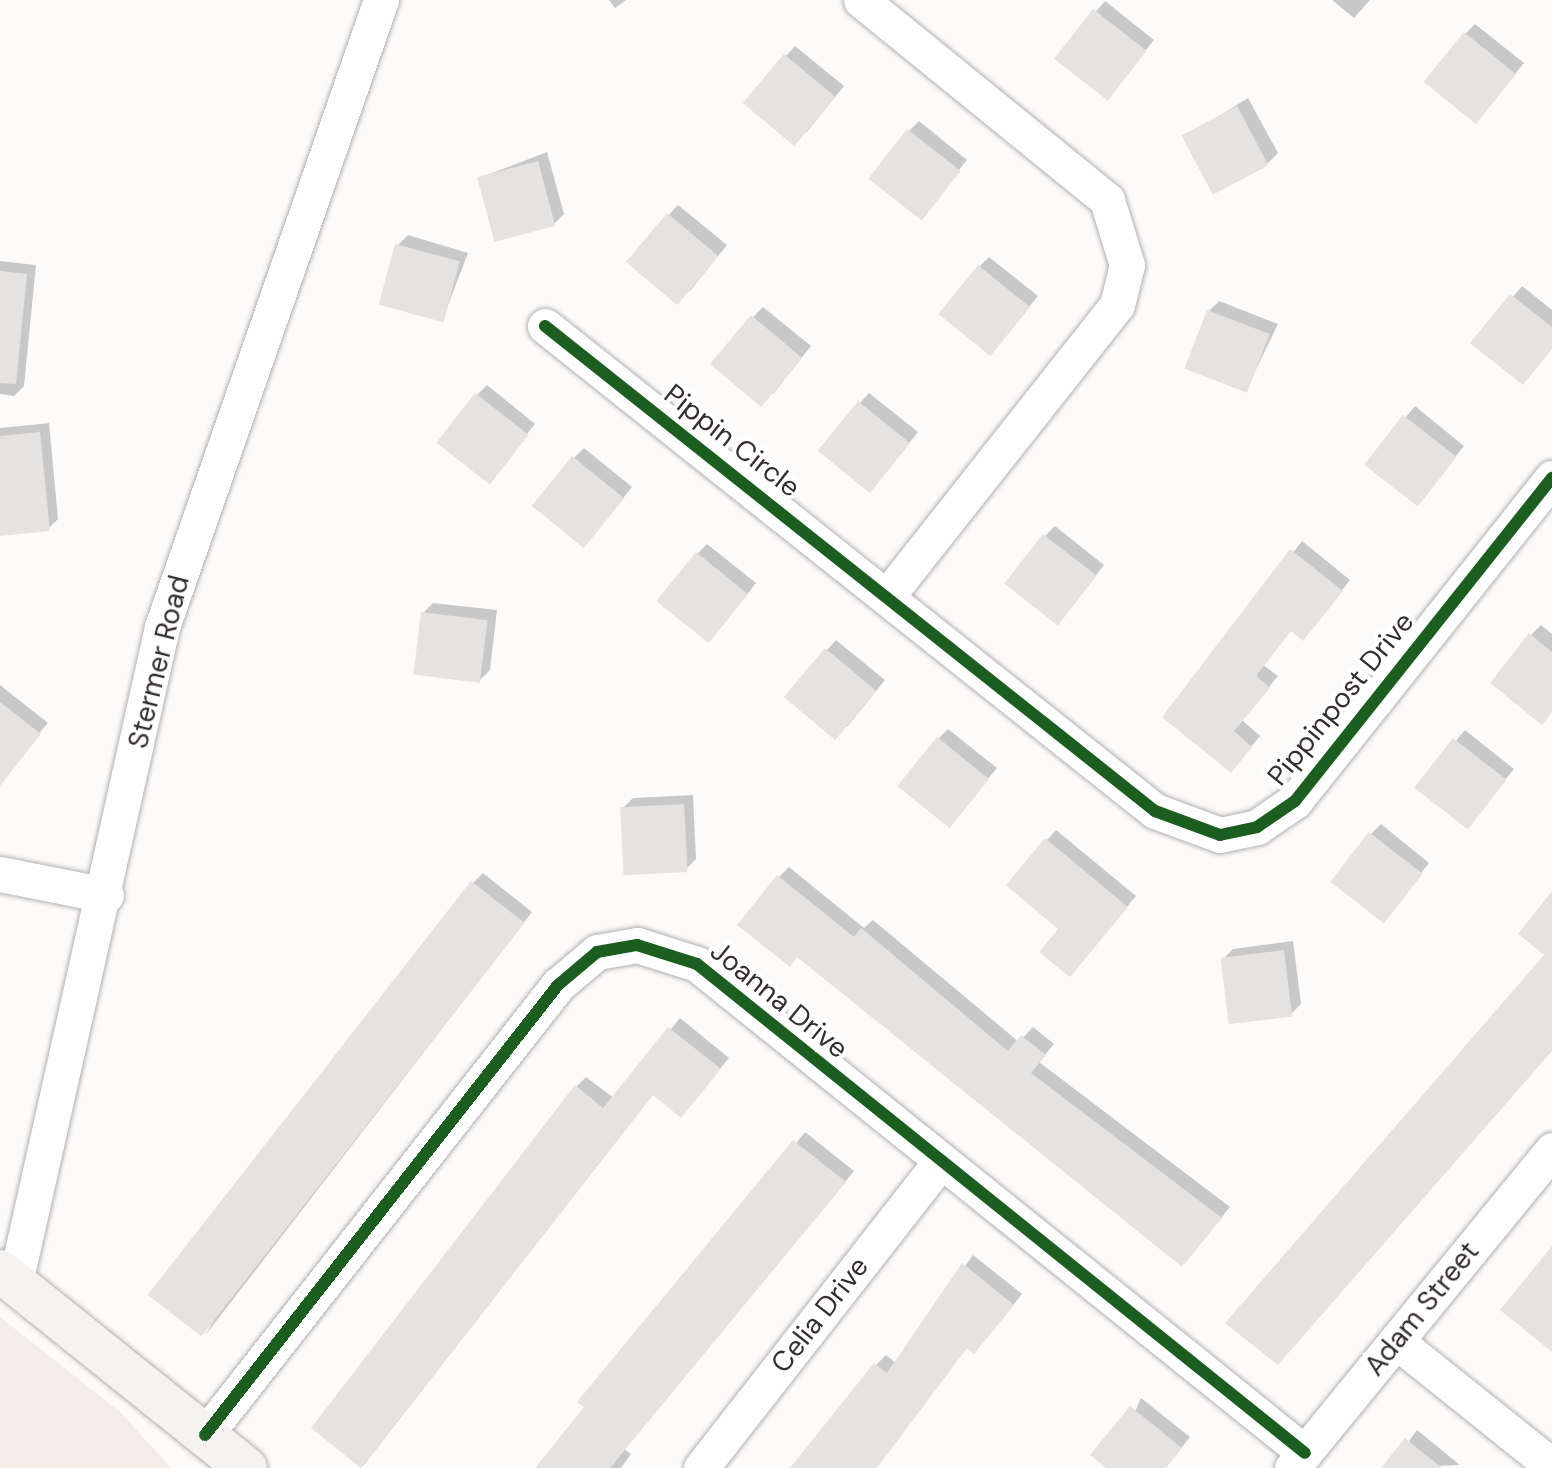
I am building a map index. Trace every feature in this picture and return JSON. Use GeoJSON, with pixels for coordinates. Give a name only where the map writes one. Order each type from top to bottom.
{"type":"FeatureCollection","features":[{"type":"Feature","properties":{"kind":"main road"},"geometry":{"type":"LineString","coordinates":[[7,1277],[246,1468]]}},
{"type":"Feature","properties":{"kind":"street","name":"Stermer Road"},"geometry":{"type":"LineString","coordinates":[[7,1277],[106,895],[162,628],[381,0]]}},
{"type":"Feature","properties":{"kind":"street"},"geometry":{"type":"LineString","coordinates":[[861,0],[1107,200],[1126,266],[1117,305],[888,596]]}},
{"type":"Feature","properties":{"kind":"street","name":"Pippin Circle"},"geometry":{"type":"LineString","coordinates":[[545,326],[888,596]]}},
{"type":"Feature","properties":{"kind":"street","name":"Pippinpost Drive"},"geometry":{"type":"LineString","coordinates":[[888,596],[1155,811],[1220,835],[1257,827],[1295,801],[1552,478]]}},
{"type":"Feature","properties":{"kind":"street"},"geometry":{"type":"LineString","coordinates":[[0,874],[106,895]]}},
{"type":"Feature","properties":{"kind":"street","name":"Joanna Drive"},"geometry":{"type":"LineString","coordinates":[[204,1435],[558,984],[597,952],[637,946],[697,964],[1298,1460]]}},
{"type":"Feature","properties":{"kind":"street","name":"Adam Street"},"geometry":{"type":"LineString","coordinates":[[1298,1460],[1552,1150]]}},
{"type":"Feature","properties":{"kind":"street","name":"Celia Drive"},"geometry":{"type":"LineString","coordinates":[[701,1468],[940,1162]]}},
{"type":"Feature","properties":{"kind":"street"},"geometry":{"type":"LineString","coordinates":[[1396,1341],[1552,1466]]}},
{"type":"Feature","properties":{"kind":"shaded area"},"geometry":{"type":"Polygon","coordinates":[[[0,1317],[120,1412],[171,1468],[0,1468],[0,1317]]]}},
{"type":"Feature","properties":{"kind":"building"},"geometry":{"type":"Polygon","coordinates":[[[1093,9],[1147,51],[1108,101],[1054,59],[1093,9]]]}},
{"type":"Feature","properties":{"kind":"building"},"geometry":{"type":"Polygon","coordinates":[[[1464,32],[1516,74],[1476,124],[1424,82],[1464,32]]]}},
{"type":"Feature","properties":{"kind":"building"},"geometry":{"type":"Polygon","coordinates":[[[784,54],[835,97],[794,146],[743,103],[784,54]]]}},
{"type":"Feature","properties":{"kind":"building"},"geometry":{"type":"Polygon","coordinates":[[[1237,106],[1268,165],[1213,195],[1181,136],[1237,106]]]}},
{"type":"Feature","properties":{"kind":"building"},"geometry":{"type":"Polygon","coordinates":[[[907,129],[961,171],[922,221],[868,179],[907,129]]]}},
{"type":"Feature","properties":{"kind":"building"},"geometry":{"type":"Polygon","coordinates":[[[538,161],[555,226],[494,242],[477,177],[538,161]]]}},
{"type":"Feature","properties":{"kind":"building"},"geometry":{"type":"Polygon","coordinates":[[[667,213],[718,256],[677,305],[626,262],[667,213]]]}},
{"type":"Feature","properties":{"kind":"building"},"geometry":{"type":"Polygon","coordinates":[[[395,244],[460,261],[443,322],[379,305],[395,244]]]}},
{"type":"Feature","properties":{"kind":"building"},"geometry":{"type":"Polygon","coordinates":[[[978,265],[1030,307],[990,356],[938,314],[978,265]]]}},
{"type":"Feature","properties":{"kind":"building"},"geometry":{"type":"Polygon","coordinates":[[[0,271],[27,274],[16,384],[0,383],[0,271]]]}},
{"type":"Feature","properties":{"kind":"building"},"geometry":{"type":"Polygon","coordinates":[[[1510,294],[1552,327],[1552,349],[1523,385],[1470,343],[1510,294]]]}},
{"type":"Feature","properties":{"kind":"building"},"geometry":{"type":"Polygon","coordinates":[[[1207,310],[1270,334],[1247,393],[1184,369],[1207,310]]]}},
{"type":"Feature","properties":{"kind":"building"},"geometry":{"type":"Polygon","coordinates":[[[751,315],[802,358],[761,407],[710,364],[751,315]]]}},
{"type":"Feature","properties":{"kind":"building"},"geometry":{"type":"Polygon","coordinates":[[[475,393],[529,435],[490,485],[436,443],[475,393]]]}},
{"type":"Feature","properties":{"kind":"building"},"geometry":{"type":"Polygon","coordinates":[[[858,401],[910,443],[870,493],[818,451],[858,401]]]}},
{"type":"Feature","properties":{"kind":"building"},"geometry":{"type":"Polygon","coordinates":[[[1403,415],[1457,457],[1418,507],[1364,465],[1403,415]]]}},
{"type":"Feature","properties":{"kind":"building"},"geometry":{"type":"Polygon","coordinates":[[[40,432],[50,531],[0,536],[0,436],[40,432]]]}},
{"type":"Feature","properties":{"kind":"building"},"geometry":{"type":"Polygon","coordinates":[[[572,456],[624,498],[584,548],[532,506],[572,456]]]}},
{"type":"Feature","properties":{"kind":"building"},"geometry":{"type":"Polygon","coordinates":[[[1043,534],[1097,576],[1058,626],[1004,584],[1043,534]]]}},
{"type":"Feature","properties":{"kind":"building"},"geometry":{"type":"Polygon","coordinates":[[[1290,549],[1343,591],[1303,641],[1291,631],[1256,676],[1270,688],[1234,731],[1252,747],[1231,773],[1162,717],[1290,549]]]}},
{"type":"Feature","properties":{"kind":"building"},"geometry":{"type":"Polygon","coordinates":[[[696,552],[748,594],[708,643],[656,601],[696,552]]]}},
{"type":"Feature","properties":{"kind":"building"},"geometry":{"type":"Polygon","coordinates":[[[421,612],[488,620],[480,683],[413,675],[421,612]]]}},
{"type":"Feature","properties":{"kind":"building"},"geometry":{"type":"Polygon","coordinates":[[[1529,633],[1552,652],[1552,712],[1542,725],[1490,683],[1529,633]]]}},
{"type":"Feature","properties":{"kind":"building"},"geometry":{"type":"Polygon","coordinates":[[[825,648],[876,691],[835,740],[784,697],[825,648]]]}},
{"type":"Feature","properties":{"kind":"building"},"geometry":{"type":"Polygon","coordinates":[[[0,702],[41,734],[0,786],[0,702]]]}},
{"type":"Feature","properties":{"kind":"building"},"geometry":{"type":"Polygon","coordinates":[[[937,737],[989,779],[949,828],[897,786],[937,737]]]}},
{"type":"Feature","properties":{"kind":"building"},"geometry":{"type":"Polygon","coordinates":[[[1453,738],[1507,780],[1468,830],[1414,788],[1453,738]]]}},
{"type":"Feature","properties":{"kind":"building"},"geometry":{"type":"Polygon","coordinates":[[[684,804],[688,872],[624,875],[620,807],[684,804]]]}},
{"type":"Feature","properties":{"kind":"building"},"geometry":{"type":"Polygon","coordinates":[[[1369,832],[1423,874],[1384,924],[1330,882],[1369,832]]]}},
{"type":"Feature","properties":{"kind":"building"},"geometry":{"type":"Polygon","coordinates":[[[1045,838],[1128,907],[1070,977],[1039,952],[1058,929],[1006,885],[1045,838]]]}},
{"type":"Feature","properties":{"kind":"building"},"geometry":{"type":"Polygon","coordinates":[[[777,875],[854,937],[861,928],[1008,1051],[1021,1035],[1046,1055],[1031,1073],[1222,1218],[1182,1267],[797,957],[790,967],[737,925],[777,875]]]}},
{"type":"Feature","properties":{"kind":"building"},"geometry":{"type":"Polygon","coordinates":[[[471,881],[525,923],[201,1337],[148,1295],[471,881]]]}},
{"type":"Feature","properties":{"kind":"building"},"geometry":{"type":"Polygon","coordinates":[[[1552,891],[1552,1051],[1278,1365],[1225,1323],[1544,955],[1518,934],[1552,891]]]}},
{"type":"Feature","properties":{"kind":"building"},"geometry":{"type":"Polygon","coordinates":[[[1284,950],[1292,1017],[1229,1024],[1220,958],[1284,950]]]}},
{"type":"Feature","properties":{"kind":"building"},"geometry":{"type":"Polygon","coordinates":[[[668,1027],[721,1069],[681,1118],[653,1095],[361,1468],[311,1428],[575,1085],[603,1108],[668,1027]]]}},
{"type":"Feature","properties":{"kind":"building"},"geometry":{"type":"Polygon","coordinates":[[[793,1140],[846,1182],[610,1468],[535,1468],[584,1407],[577,1402],[793,1140]]]}},
{"type":"Feature","properties":{"kind":"building"},"geometry":{"type":"Polygon","coordinates":[[[1552,1246],[1552,1352],[1500,1310],[1552,1246]]]}},
{"type":"Feature","properties":{"kind":"building"},"geometry":{"type":"Polygon","coordinates":[[[962,1263],[1014,1305],[974,1354],[967,1348],[877,1468],[790,1468],[874,1363],[887,1373],[962,1263]]]}},
{"type":"Feature","properties":{"kind":"building"},"geometry":{"type":"Polygon","coordinates":[[[1130,1406],[1182,1448],[1166,1468],[1106,1468],[1090,1455],[1130,1406]]]}},
{"type":"Feature","properties":{"kind":"building"},"geometry":{"type":"Polygon","coordinates":[[[1405,1438],[1442,1468],[1381,1468],[1405,1438]]]}},
{"type":"Feature","properties":{"kind":"cycle path"},"geometry":{"type":"LineString","coordinates":[[545,326],[1155,811],[1220,835],[1257,827],[1295,801],[1552,478]]}},
{"type":"Feature","properties":{"kind":"cycle path"},"geometry":{"type":"LineString","coordinates":[[205,1435],[558,985],[597,952],[637,945],[697,964],[1305,1453]]}}]}
